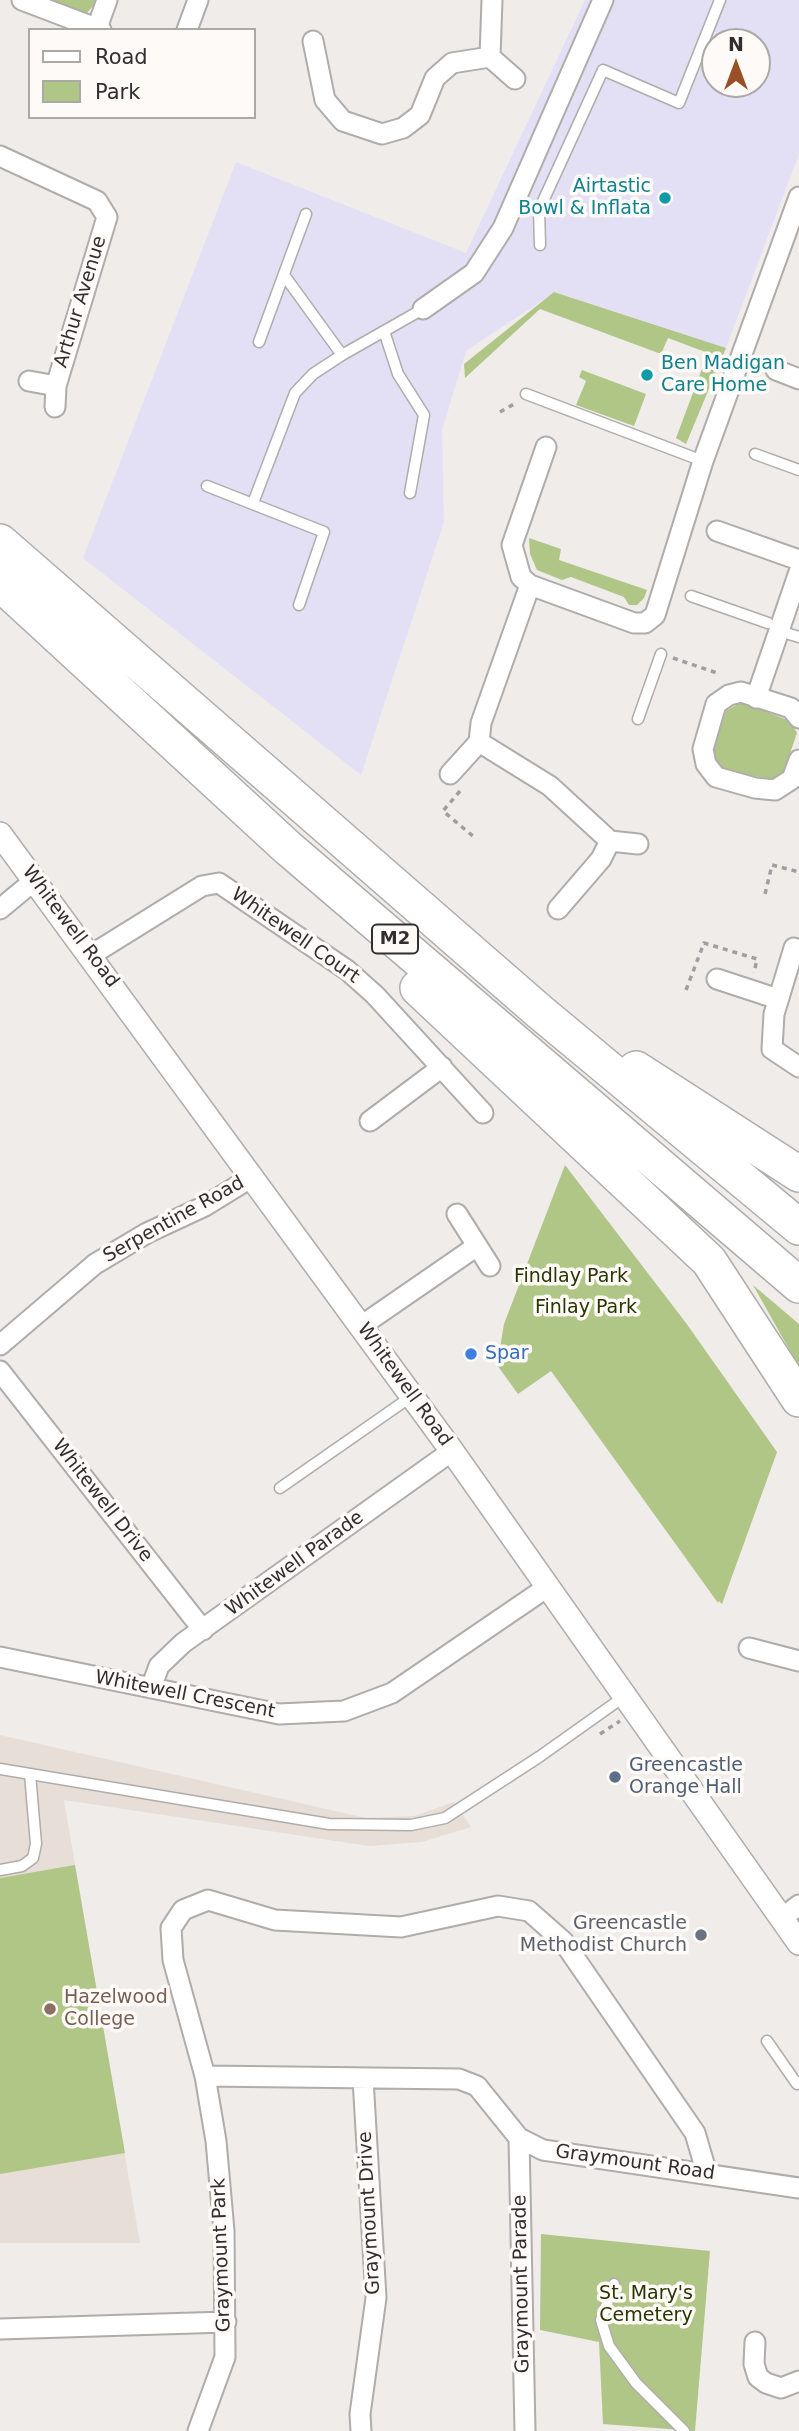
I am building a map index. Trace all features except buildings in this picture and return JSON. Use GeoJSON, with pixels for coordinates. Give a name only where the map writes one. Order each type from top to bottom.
{"type":"FeatureCollection","features":[{"type":"Feature","properties":{"kind":"highway","name":"M2"},"geometry":{"type":"LineString","coordinates":[[0,542],[540,1012],[799,1227]]}},
{"type":"Feature","properties":{"kind":"highway","name":"M2"},"geometry":{"type":"LineString","coordinates":[[0,583],[288,848],[799,1285]]}},
{"type":"Feature","properties":{"kind":"highway"},"geometry":{"type":"LineString","coordinates":[[288,848],[425,996],[709,1261],[799,1399]]}},
{"type":"Feature","properties":{"kind":"highway"},"geometry":{"type":"LineString","coordinates":[[540,1012],[695,1104],[799,1174]]}},
{"type":"Feature","properties":{"kind":"street"},"geometry":{"type":"LineString","coordinates":[[22,0],[96,28]]}},
{"type":"Feature","properties":{"kind":"street"},"geometry":{"type":"LineString","coordinates":[[99,28],[107,0]]}},
{"type":"Feature","properties":{"kind":"street"},"geometry":{"type":"LineString","coordinates":[[188,28],[198,0]]}},
{"type":"Feature","properties":{"kind":"street"},"geometry":{"type":"LineString","coordinates":[[490,57],[492,0]]}},
{"type":"Feature","properties":{"kind":"street"},"geometry":{"type":"LineString","coordinates":[[423,309],[474,273],[503,228],[603,0]]}},
{"type":"Feature","properties":{"kind":"street"},"geometry":{"type":"LineString","coordinates":[[313,41],[326,100],[343,121],[382,134],[403,128],[420,115],[435,78],[452,64],[490,57]]}},
{"type":"Feature","properties":{"kind":"street"},"geometry":{"type":"LineString","coordinates":[[490,57],[515,79]]}},
{"type":"Feature","properties":{"kind":"street","name":"Arthur Avenue"},"geometry":{"type":"LineString","coordinates":[[0,156],[97,201],[107,217],[56,386],[55,407]]}},
{"type":"Feature","properties":{"kind":"street"},"geometry":{"type":"LineString","coordinates":[[546,447],[512,545],[521,577],[530,584],[634,623],[645,623],[655,615],[702,461],[799,197]]}},
{"type":"Feature","properties":{"kind":"street"},"geometry":{"type":"LineString","coordinates":[[776,370],[799,379]]}},
{"type":"Feature","properties":{"kind":"street","name":"Arthur Avenue"},"geometry":{"type":"LineString","coordinates":[[29,382],[56,386]]}},
{"type":"Feature","properties":{"kind":"street"},"geometry":{"type":"LineString","coordinates":[[718,531],[799,560]]}},
{"type":"Feature","properties":{"kind":"street"},"geometry":{"type":"LineString","coordinates":[[756,698],[799,572]]}},
{"type":"Feature","properties":{"kind":"street"},"geometry":{"type":"LineString","coordinates":[[457,780],[480,742],[481,723],[530,584]]}},
{"type":"Feature","properties":{"kind":"street"},"geometry":{"type":"LineString","coordinates":[[799,718],[791,708],[741,692],[716,704],[703,749],[706,764],[716,777],[775,790],[792,779],[799,760]]}},
{"type":"Feature","properties":{"kind":"street"},"geometry":{"type":"LineString","coordinates":[[480,742],[550,786],[610,841],[638,844]]}},
{"type":"Feature","properties":{"kind":"street","name":"Whitewell Road"},"geometry":{"type":"LineString","coordinates":[[0,834],[413,1396],[631,1703],[790,1911],[799,1943]]}},
{"type":"Feature","properties":{"kind":"street"},"geometry":{"type":"LineString","coordinates":[[558,909],[601,859],[610,841]]}},
{"type":"Feature","properties":{"kind":"street"},"geometry":{"type":"LineString","coordinates":[[0,909],[35,880]]}},
{"type":"Feature","properties":{"kind":"street","name":"Whitewell Court"},"geometry":{"type":"LineString","coordinates":[[91,955],[202,886],[219,883],[347,970],[375,995],[483,1113]]}},
{"type":"Feature","properties":{"kind":"street"},"geometry":{"type":"LineString","coordinates":[[794,948],[774,1014],[772,1049],[799,1067]]}},
{"type":"Feature","properties":{"kind":"street"},"geometry":{"type":"LineString","coordinates":[[718,979],[778,999]]}},
{"type":"Feature","properties":{"kind":"street"},"geometry":{"type":"LineString","coordinates":[[370,1121],[442,1067]]}},
{"type":"Feature","properties":{"kind":"street","name":"Serpentine Road"},"geometry":{"type":"LineString","coordinates":[[0,1345],[95,1264],[147,1233],[205,1206],[253,1177]]}},
{"type":"Feature","properties":{"kind":"street"},"geometry":{"type":"LineString","coordinates":[[457,1214],[490,1266]]}},
{"type":"Feature","properties":{"kind":"street"},"geometry":{"type":"LineString","coordinates":[[361,1326],[477,1246]]}},
{"type":"Feature","properties":{"kind":"street","name":"Whitewell Drive"},"geometry":{"type":"LineString","coordinates":[[0,1371],[203,1630]]}},
{"type":"Feature","properties":{"kind":"street","name":"Whitewell Parade"},"geometry":{"type":"LineString","coordinates":[[151,1688],[159,1666],[183,1643],[452,1451]]}},
{"type":"Feature","properties":{"kind":"street","name":"Whitewell Crescent"},"geometry":{"type":"LineString","coordinates":[[0,1657],[279,1714],[344,1711],[393,1693],[547,1588]]}},
{"type":"Feature","properties":{"kind":"street"},"geometry":{"type":"LineString","coordinates":[[749,1648],[799,1661]]}},
{"type":"Feature","properties":{"kind":"street","name":"Graymount Park"},"geometry":{"type":"LineString","coordinates":[[198,2431],[225,2357],[224,2231],[216,2141],[205,2076],[173,1960],[171,1928],[183,1910],[208,1899],[275,1920],[401,1927],[498,1906],[529,1911],[563,1941],[695,2133],[706,2174]]}},
{"type":"Feature","properties":{"kind":"street","name":"Graymount Road"},"geometry":{"type":"LineString","coordinates":[[205,2076],[458,2079],[477,2086],[519,2138],[543,2150],[799,2188]]}},
{"type":"Feature","properties":{"kind":"street","name":"Graymount Drive"},"geometry":{"type":"LineString","coordinates":[[361,2431],[360,2414],[376,2298],[363,2078]]}},
{"type":"Feature","properties":{"kind":"street","name":"Graymount Parade"},"geometry":{"type":"LineString","coordinates":[[519,2138],[525,2431]]}},
{"type":"Feature","properties":{"kind":"street"},"geometry":{"type":"LineString","coordinates":[[0,2329],[226,2322]]}},
{"type":"Feature","properties":{"kind":"street"},"geometry":{"type":"LineString","coordinates":[[755,2342],[754,2364],[758,2377],[765,2383],[781,2388],[799,2381]]}},
{"type":"Feature","properties":{"kind":"lane"},"geometry":{"type":"LineString","coordinates":[[540,245],[539,210],[603,70],[679,103],[720,0]]}},
{"type":"Feature","properties":{"kind":"lane"},"geometry":{"type":"LineString","coordinates":[[259,342],[306,214]]}},
{"type":"Feature","properties":{"kind":"lane"},"geometry":{"type":"LineString","coordinates":[[284,275],[342,355]]}},
{"type":"Feature","properties":{"kind":"lane"},"geometry":{"type":"LineString","coordinates":[[253,503],[295,393],[313,374],[423,309]]}},
{"type":"Feature","properties":{"kind":"lane"},"geometry":{"type":"LineString","coordinates":[[384,331],[398,374],[424,415],[410,493]]}},
{"type":"Feature","properties":{"kind":"lane"},"geometry":{"type":"LineString","coordinates":[[526,394],[702,461]]}},
{"type":"Feature","properties":{"kind":"lane"},"geometry":{"type":"LineString","coordinates":[[755,454],[799,470]]}},
{"type":"Feature","properties":{"kind":"lane"},"geometry":{"type":"LineString","coordinates":[[206,486],[324,532],[299,605]]}},
{"type":"Feature","properties":{"kind":"lane"},"geometry":{"type":"LineString","coordinates":[[691,596],[768,623]]}},
{"type":"Feature","properties":{"kind":"lane"},"geometry":{"type":"LineString","coordinates":[[638,719],[661,654]]}},
{"type":"Feature","properties":{"kind":"lane"},"geometry":{"type":"LineString","coordinates":[[281,1488],[413,1396]]}},
{"type":"Feature","properties":{"kind":"lane"},"geometry":{"type":"LineString","coordinates":[[0,1769],[329,1824],[411,1825],[445,1818],[539,1757],[631,1703]]}},
{"type":"Feature","properties":{"kind":"lane"},"geometry":{"type":"LineString","coordinates":[[0,1870],[22,1866],[33,1858],[37,1844],[30,1774]]}},
{"type":"Feature","properties":{"kind":"lane"},"geometry":{"type":"LineString","coordinates":[[767,2041],[797,2084],[799,2082]]}},
{"type":"Feature","properties":{"kind":"lane"},"geometry":{"type":"LineString","coordinates":[[614,2284],[601,2320],[609,2346],[636,2383],[684,2431]]}},
{"type":"Feature","properties":{"kind":"path"},"geometry":{"type":"LineString","coordinates":[[661,654],[717,673]]}},
{"type":"Feature","properties":{"kind":"path"},"geometry":{"type":"LineString","coordinates":[[457,780],[443,811],[474,837]]}},
{"type":"Feature","properties":{"kind":"path"},"geometry":{"type":"LineString","coordinates":[[765,894],[772,865],[799,872]]}},
{"type":"Feature","properties":{"kind":"path"},"geometry":{"type":"LineString","coordinates":[[594,1738],[631,1703]]}},
{"type":"Feature","properties":{"kind":"shaded area"},"geometry":{"type":"Polygon","coordinates":[[[585,0],[799,0],[799,154],[726,348],[555,292],[466,351],[442,430],[444,522],[361,775],[83,558],[236,162],[466,253],[585,0]]]}},
{"type":"Feature","properties":{"kind":"shaded area","name":"Hazelwood College"},"geometry":{"type":"Polygon","coordinates":[[[0,1735],[366,1818],[414,1816],[454,1802],[471,1827],[422,1842],[369,1846],[64,1800],[140,2243],[0,2243],[0,1735]]]}},
{"type":"Feature","properties":{"kind":"green space"},"geometry":{"type":"Polygon","coordinates":[[[46,0],[98,0],[87,13],[46,0]]]}},
{"type":"Feature","properties":{"kind":"green space"},"geometry":{"type":"Polygon","coordinates":[[[554,292],[726,348],[686,444],[676,438],[708,353],[668,338],[661,354],[540,309],[465,378],[464,364],[554,292]]]}},
{"type":"Feature","properties":{"kind":"green space"},"geometry":{"type":"Polygon","coordinates":[[[582,370],[646,394],[634,426],[576,405],[586,381],[579,377],[582,370]]]}},
{"type":"Feature","properties":{"kind":"green space"},"geometry":{"type":"Polygon","coordinates":[[[529,538],[561,549],[559,560],[647,590],[644,598],[637,605],[629,605],[624,597],[571,577],[562,580],[537,570],[530,554],[529,538]]]}},
{"type":"Feature","properties":{"kind":"green space"},"geometry":{"type":"Polygon","coordinates":[[[741,702],[790,721],[797,733],[784,771],[773,779],[725,772],[719,769],[713,757],[713,748],[726,711],[741,702]]]}},
{"type":"Feature","properties":{"kind":"green space","name":"Finlay Park"},"geometry":{"type":"Polygon","coordinates":[[[565,1165],[686,1323],[777,1452],[722,1604],[719,1601],[718,1603],[551,1371],[518,1394],[497,1365],[504,1324],[565,1165]]]}},
{"type":"Feature","properties":{"kind":"green space"},"geometry":{"type":"Polygon","coordinates":[[[753,1285],[799,1324],[799,1367],[753,1285]]]}},
{"type":"Feature","properties":{"kind":"green space"},"geometry":{"type":"Polygon","coordinates":[[[75,1865],[125,2153],[0,2174],[0,1878],[75,1865]]]}},
{"type":"Feature","properties":{"kind":"green space","name":"St. Mary's Cemetery"},"geometry":{"type":"Polygon","coordinates":[[[541,2234],[710,2251],[695,2431],[603,2424],[599,2342],[540,2330],[541,2234]]]}},
{"type":"Feature","properties":{"kind":"place","name":"Airtastic Bowl & Inflata"},"geometry":{"type":"Point","coordinates":[665,198]}},
{"type":"Feature","properties":{"kind":"place","name":"Ben Madigan Care Home"},"geometry":{"type":"Point","coordinates":[647,375]}},
{"type":"Feature","properties":{"kind":"place","name":"Spar"},"geometry":{"type":"Point","coordinates":[471,1354]}},
{"type":"Feature","properties":{"kind":"place","name":"Greencastle Orange Hall"},"geometry":{"type":"Point","coordinates":[615,1777]}},
{"type":"Feature","properties":{"kind":"place","name":"Greencastle Methodist Church"},"geometry":{"type":"Point","coordinates":[701,1935]}},
{"type":"Feature","properties":{"kind":"place","name":"Hazelwood College"},"geometry":{"type":"Point","coordinates":[50,2009]}},
{"type":"Feature","properties":{"kind":"park label","name":"Findlay Park"},"geometry":{"type":"Point","coordinates":[571,1277]}}]}
